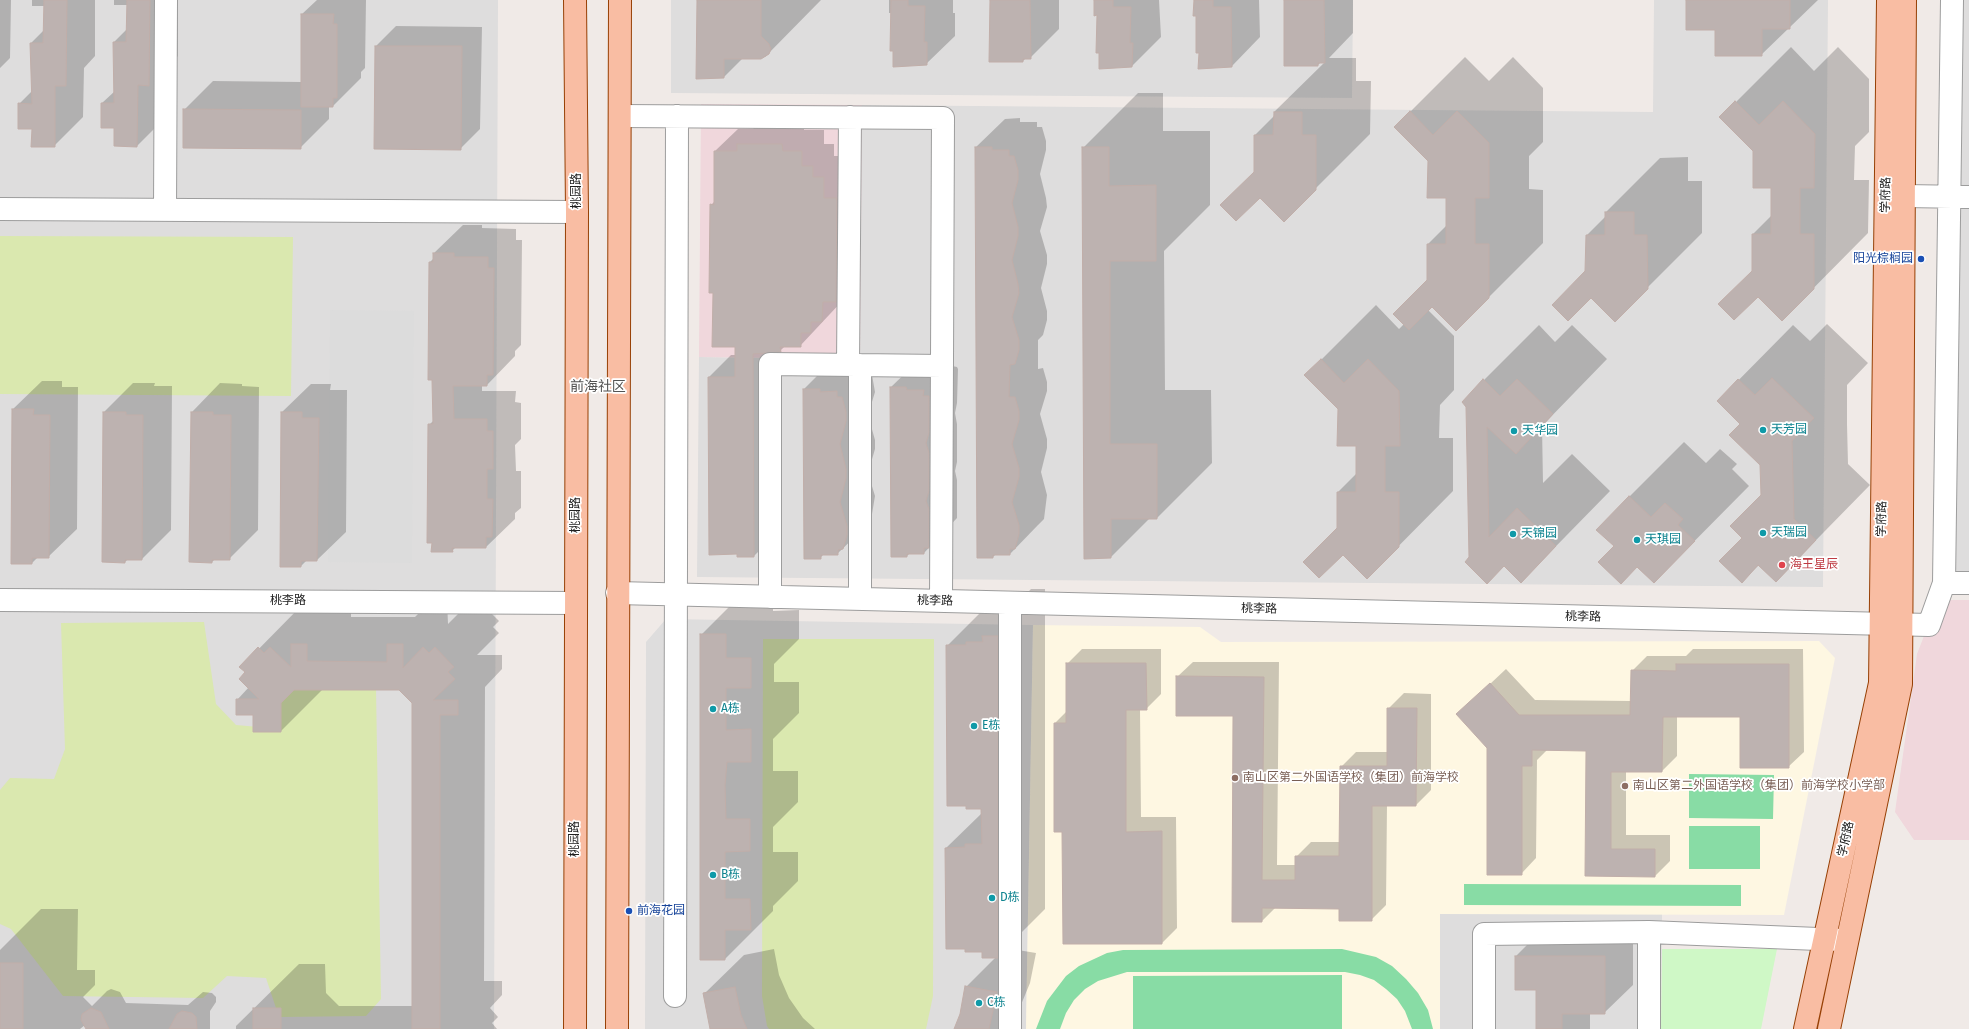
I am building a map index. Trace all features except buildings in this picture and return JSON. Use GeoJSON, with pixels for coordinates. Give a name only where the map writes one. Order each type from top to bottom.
{"type":"FeatureCollection","features":[{"type":"Feature","properties":{"kind":"main road","name":"桃园路"},"geometry":{"type":"LineString","coordinates":[[574,1026],[577,212],[575,0]]}},
{"type":"Feature","properties":{"kind":"main road"},"geometry":{"type":"LineString","coordinates":[[617,1029],[617,594],[620,0]]}},
{"type":"Feature","properties":{"kind":"main road","name":"学府路"},"geometry":{"type":"LineString","coordinates":[[1829,1029],[1901,684],[1891,624],[1888,0]]}},
{"type":"Feature","properties":{"kind":"main road","name":"学府路"},"geometry":{"type":"LineString","coordinates":[[1805,1029],[1823,939],[1880,683],[1891,624],[1904,196],[1905,0]]}},
{"type":"Feature","properties":{"kind":"street"},"geometry":{"type":"LineString","coordinates":[[165,210],[166,0]]}},
{"type":"Feature","properties":{"kind":"street"},"geometry":{"type":"LineString","coordinates":[[1952,0],[1959,197],[1944,583],[1969,583]]}},
{"type":"Feature","properties":{"kind":"street"},"geometry":{"type":"LineString","coordinates":[[620,116],[943,118],[941,601]]}},
{"type":"Feature","properties":{"kind":"street"},"geometry":{"type":"LineString","coordinates":[[675,996],[678,595],[677,116]]}},
{"type":"Feature","properties":{"kind":"street"},"geometry":{"type":"LineString","coordinates":[[850,117],[860,599]]}},
{"type":"Feature","properties":{"kind":"street"},"geometry":{"type":"LineString","coordinates":[[1904,196],[1959,197]]}},
{"type":"Feature","properties":{"kind":"street"},"geometry":{"type":"LineString","coordinates":[[0,209],[577,212]]}},
{"type":"Feature","properties":{"kind":"street"},"geometry":{"type":"LineString","coordinates":[[770,597],[770,364],[942,366]]}},
{"type":"Feature","properties":{"kind":"street","name":"桃李路"},"geometry":{"type":"LineString","coordinates":[[617,594],[1929,625],[1944,583]]}},
{"type":"Feature","properties":{"kind":"street","name":"桃李路"},"geometry":{"type":"LineString","coordinates":[[0,600],[576,603]]}},
{"type":"Feature","properties":{"kind":"street"},"geometry":{"type":"LineString","coordinates":[[1010,603],[1010,1029]]}},
{"type":"Feature","properties":{"kind":"street"},"geometry":{"type":"LineString","coordinates":[[1649,932],[1649,1029]]}},
{"type":"Feature","properties":{"kind":"street"},"geometry":{"type":"LineString","coordinates":[[1484,1029],[1484,934],[1649,932],[1847,940]]}},
{"type":"Feature","properties":{"kind":"shaded area"},"geometry":{"type":"Polygon","coordinates":[[[0,0],[498,0],[494,1029],[0,1029],[0,0]]]}},
{"type":"Feature","properties":{"kind":"shaded area"},"geometry":{"type":"Polygon","coordinates":[[[671,0],[1353,0],[1352,98],[671,93],[671,0]]]}},
{"type":"Feature","properties":{"kind":"shaded area"},"geometry":{"type":"Polygon","coordinates":[[[1654,0],[1828,0],[1823,587],[697,577],[699,357],[860,359],[862,105],[1653,112],[1654,0]]]}},
{"type":"Feature","properties":{"kind":"shaded area"},"geometry":{"type":"Polygon","coordinates":[[[1952,0],[1969,0],[1969,583],[1944,583],[1952,0]]]}},
{"type":"Feature","properties":{"kind":"shaded area"},"geometry":{"type":"Polygon","coordinates":[[[701,104],[862,105],[860,359],[699,357],[701,104]]]}},
{"type":"Feature","properties":{"kind":"shaded area"},"geometry":{"type":"Polygon","coordinates":[[[330,310],[414,311],[412,563],[328,562],[330,310]]]}},
{"type":"Feature","properties":{"kind":"shaded area"},"geometry":{"type":"Polygon","coordinates":[[[1938,600],[1969,600],[1969,840],[1914,840],[1895,812],[1917,654],[1938,600]]]}},
{"type":"Feature","properties":{"kind":"shaded area"},"geometry":{"type":"Polygon","coordinates":[[[666,619],[1033,625],[1026,1029],[645,1029],[646,642],[666,619]]]}},
{"type":"Feature","properties":{"kind":"shaded area","name":"南山区第二外国语学校（集团）前海学校"},"geometry":{"type":"Polygon","coordinates":[[[1033,625],[1200,627],[1221,642],[1819,641],[1835,658],[1784,915],[1440,914],[1440,1029],[1026,1029],[1033,625]]]}},
{"type":"Feature","properties":{"kind":"shaded area"},"geometry":{"type":"Polygon","coordinates":[[[1440,914],[1662,914],[1661,1029],[1440,1029],[1440,914]]]}},
{"type":"Feature","properties":{"kind":"green space"},"geometry":{"type":"Polygon","coordinates":[[[0,236],[293,237],[291,396],[0,394],[0,236]]]}},
{"type":"Feature","properties":{"kind":"green space"},"geometry":{"type":"Polygon","coordinates":[[[204,622],[216,704],[236,725],[270,728],[279,679],[376,688],[381,999],[366,1016],[279,1017],[266,978],[227,976],[203,998],[63,996],[11,929],[0,924],[0,790],[10,778],[54,779],[65,749],[61,623],[204,622]]]}},
{"type":"Feature","properties":{"kind":"green space"},"geometry":{"type":"Polygon","coordinates":[[[763,639],[934,639],[933,996],[926,1029],[769,1029],[767,1026],[762,996],[763,639]]]}},
{"type":"Feature","properties":{"kind":"green space"},"geometry":{"type":"Polygon","coordinates":[[[1689,774],[1774,775],[1773,819],[1689,818],[1689,774]]]}},
{"type":"Feature","properties":{"kind":"green space"},"geometry":{"type":"Polygon","coordinates":[[[1689,826],[1760,826],[1760,869],[1689,869],[1689,826]]]}},
{"type":"Feature","properties":{"kind":"green space"},"geometry":{"type":"Polygon","coordinates":[[[1464,884],[1741,885],[1741,906],[1464,905],[1464,884]]]}},
{"type":"Feature","properties":{"kind":"green space"},"geometry":{"type":"Polygon","coordinates":[[[1342,949],[1376,957],[1392,966],[1418,993],[1428,1010],[1433,1029],[1412,1029],[1405,1011],[1397,999],[1386,989],[1374,980],[1345,972],[1127,972],[1098,981],[1085,989],[1074,1000],[1066,1013],[1060,1029],[1036,1029],[1047,1001],[1066,976],[1079,966],[1107,953],[1123,950],[1342,949]]]}},
{"type":"Feature","properties":{"kind":"green space"},"geometry":{"type":"Polygon","coordinates":[[[1662,949],[1777,949],[1761,1029],[1661,1029],[1662,949]]]}},
{"type":"Feature","properties":{"kind":"green space"},"geometry":{"type":"Polygon","coordinates":[[[1342,975],[1342,1029],[1133,1029],[1133,976],[1342,975]]]}},
{"type":"Feature","properties":{"kind":"place","name":"阳光棕榈园"},"geometry":{"type":"Point","coordinates":[1921,259]}},
{"type":"Feature","properties":{"kind":"place","name":"天芳园"},"geometry":{"type":"Point","coordinates":[1763,430]}},
{"type":"Feature","properties":{"kind":"place","name":"天华园"},"geometry":{"type":"Point","coordinates":[1514,431]}},
{"type":"Feature","properties":{"kind":"place","name":"天瑞园"},"geometry":{"type":"Point","coordinates":[1763,533]}},
{"type":"Feature","properties":{"kind":"place","name":"天锦园"},"geometry":{"type":"Point","coordinates":[1513,534]}},
{"type":"Feature","properties":{"kind":"place","name":"天琪园"},"geometry":{"type":"Point","coordinates":[1637,540]}},
{"type":"Feature","properties":{"kind":"place","name":"海王星辰"},"geometry":{"type":"Point","coordinates":[1782,565]}},
{"type":"Feature","properties":{"kind":"place","name":"A栋"},"geometry":{"type":"Point","coordinates":[713,709]}},
{"type":"Feature","properties":{"kind":"place","name":"E栋"},"geometry":{"type":"Point","coordinates":[974,726]}},
{"type":"Feature","properties":{"kind":"place","name":"南山区第二外国语学校（集团）前海学校"},"geometry":{"type":"Point","coordinates":[1235,778]}},
{"type":"Feature","properties":{"kind":"place","name":"南山区第二外国语学校（集团）前海学校小学部"},"geometry":{"type":"Point","coordinates":[1625,786]}},
{"type":"Feature","properties":{"kind":"place","name":"B栋"},"geometry":{"type":"Point","coordinates":[713,875]}},
{"type":"Feature","properties":{"kind":"place","name":"D栋"},"geometry":{"type":"Point","coordinates":[992,898]}},
{"type":"Feature","properties":{"kind":"place","name":"前海花园"},"geometry":{"type":"Point","coordinates":[629,911]}},
{"type":"Feature","properties":{"kind":"place","name":"C栋"},"geometry":{"type":"Point","coordinates":[979,1003]}},
{"type":"Feature","properties":{"kind":"district","name":"前海社区"},"geometry":{"type":"Point","coordinates":[598,387]}}]}
